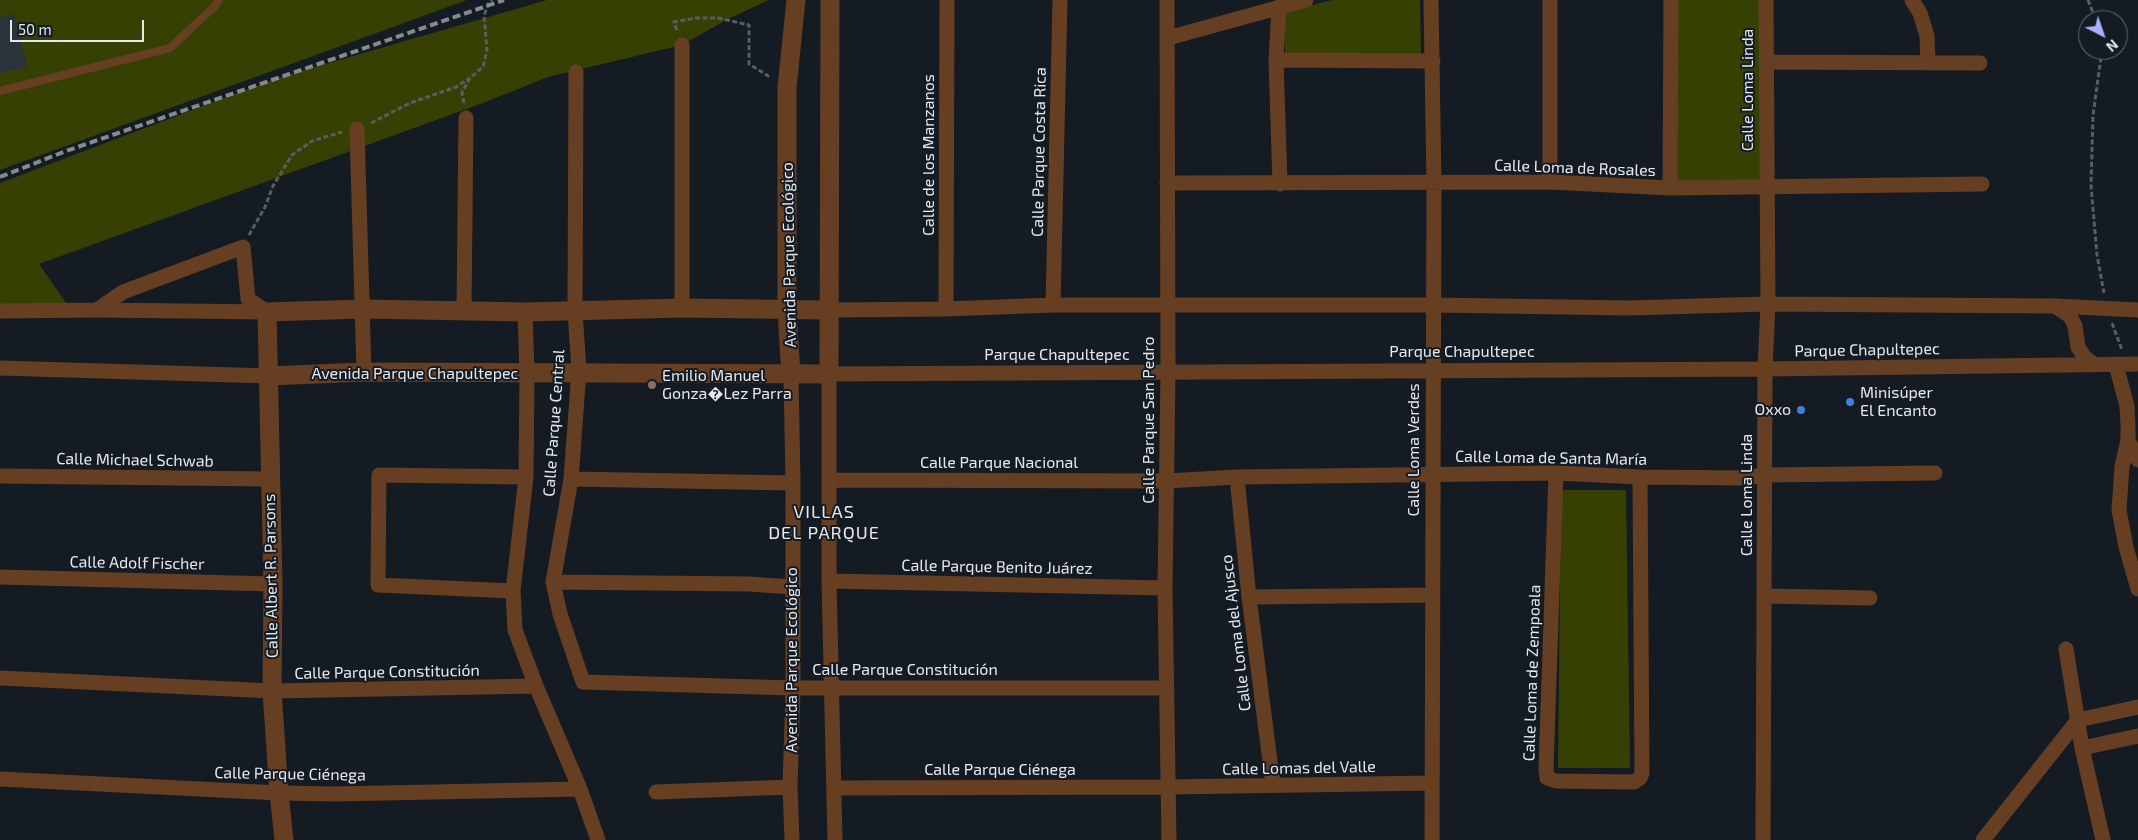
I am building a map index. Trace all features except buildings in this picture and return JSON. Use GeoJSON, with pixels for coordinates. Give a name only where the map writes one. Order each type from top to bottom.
{"type":"FeatureCollection","features":[{"type":"Feature","properties":{"kind":"street","name":"Avenida Parque Ecológico"},"geometry":{"type":"LineString","coordinates":[[792,840],[790,787],[793,688],[794,483],[787,311],[787,88],[796,0]]}},
{"type":"Feature","properties":{"kind":"street"},"geometry":{"type":"LineString","coordinates":[[830,0],[829,581],[835,840]]}},
{"type":"Feature","properties":{"kind":"street","name":"Calle de los Manzanos"},"geometry":{"type":"LineString","coordinates":[[946,309],[947,0]]}},
{"type":"Feature","properties":{"kind":"street","name":"Calle Parque Costa Rica"},"geometry":{"type":"LineString","coordinates":[[1053,305],[1060,0]]}},
{"type":"Feature","properties":{"kind":"street","name":"Calle Parque San Pedro"},"geometry":{"type":"LineString","coordinates":[[1167,0],[1166,305],[1168,372],[1165,588],[1169,840]]}},
{"type":"Feature","properties":{"kind":"street"},"geometry":{"type":"LineString","coordinates":[[1168,38],[1306,0]]}},
{"type":"Feature","properties":{"kind":"street","name":"Calle Loma Verdes"},"geometry":{"type":"LineString","coordinates":[[1430,0],[1433,61],[1434,183],[1432,840]]}},
{"type":"Feature","properties":{"kind":"street"},"geometry":{"type":"LineString","coordinates":[[1550,0],[1550,182]]}},
{"type":"Feature","properties":{"kind":"street"},"geometry":{"type":"LineString","coordinates":[[1670,188],[1671,0]]}},
{"type":"Feature","properties":{"kind":"street","name":"Calle Loma Linda"},"geometry":{"type":"LineString","coordinates":[[1763,840],[1765,369],[1768,304],[1766,0]]}},
{"type":"Feature","properties":{"kind":"street"},"geometry":{"type":"LineString","coordinates":[[1912,0],[1920,13],[1927,36],[1928,63]]}},
{"type":"Feature","properties":{"kind":"street"},"geometry":{"type":"LineString","coordinates":[[1279,7],[1276,60],[1280,184]]}},
{"type":"Feature","properties":{"kind":"street"},"geometry":{"type":"LineString","coordinates":[[682,45],[682,308]]}},
{"type":"Feature","properties":{"kind":"street"},"geometry":{"type":"LineString","coordinates":[[1276,60],[1433,61]]}},
{"type":"Feature","properties":{"kind":"street"},"geometry":{"type":"LineString","coordinates":[[1766,62],[1980,62]]}},
{"type":"Feature","properties":{"kind":"street","name":"Calle Parque Central"},"geometry":{"type":"LineString","coordinates":[[576,72],[576,311],[579,372],[571,479],[553,582],[560,614],[584,682]]}},
{"type":"Feature","properties":{"kind":"street"},"geometry":{"type":"LineString","coordinates":[[464,310],[466,118]]}},
{"type":"Feature","properties":{"kind":"street"},"geometry":{"type":"LineString","coordinates":[[357,129],[364,372]]}},
{"type":"Feature","properties":{"kind":"street","name":"Calle Loma de Rosales"},"geometry":{"type":"LineString","coordinates":[[1167,183],[1550,182],[1670,188],[1982,184]]}},
{"type":"Feature","properties":{"kind":"street"},"geometry":{"type":"LineString","coordinates":[[97,310],[123,292],[243,247],[248,298],[267,312]]}},
{"type":"Feature","properties":{"kind":"street"},"geometry":{"type":"LineString","coordinates":[[0,311],[267,312],[362,309],[526,312],[682,308],[787,311],[946,309],[1053,305],[1433,305],[1629,308],[1768,304],[2055,306],[2138,310]]}},
{"type":"Feature","properties":{"kind":"street"},"geometry":{"type":"LineString","coordinates":[[2055,306],[2070,316],[2076,326],[2078,347],[2085,358],[2095,365]]}},
{"type":"Feature","properties":{"kind":"street","name":"Calle Albert R. Parsons"},"geometry":{"type":"LineString","coordinates":[[267,312],[273,584],[272,691],[284,840]]}},
{"type":"Feature","properties":{"kind":"street","name":"Calle Parque Central"},"geometry":{"type":"LineString","coordinates":[[526,312],[528,373],[526,477],[513,591],[515,630],[536,686],[580,789],[598,840]]}},
{"type":"Feature","properties":{"kind":"street"},"geometry":{"type":"LineString","coordinates":[[2127,365],[2126,406],[2128,440],[2122,467],[2119,510],[2126,547],[2138,589]]}},
{"type":"Feature","properties":{"kind":"street","name":"Parque Chapultepec"},"geometry":{"type":"LineString","coordinates":[[830,374],[2127,365]]}},
{"type":"Feature","properties":{"kind":"street","name":"Avenida Parque Chapultepec"},"geometry":{"type":"LineString","coordinates":[[0,368],[269,376],[364,372],[830,374]]}},
{"type":"Feature","properties":{"kind":"street"},"geometry":{"type":"LineString","coordinates":[[2128,440],[2138,460]]}},
{"type":"Feature","properties":{"kind":"street","name":"Calle Loma de Santa María"},"geometry":{"type":"LineString","coordinates":[[1167,480],[1432,474],[1556,473],[1640,477],[1744,478],[1765,475],[1935,473]]}},
{"type":"Feature","properties":{"kind":"street","name":"Calle Loma de Zempoala"},"geometry":{"type":"LineString","coordinates":[[1556,473],[1546,769],[1547,778],[1556,781],[1634,782],[1640,778],[1642,773],[1640,477]]}},
{"type":"Feature","properties":{"kind":"street"},"geometry":{"type":"LineString","coordinates":[[513,591],[378,585],[379,475],[526,477]]}},
{"type":"Feature","properties":{"kind":"street","name":"Calle Michael Schwab"},"geometry":{"type":"LineString","coordinates":[[0,476],[270,479]]}},
{"type":"Feature","properties":{"kind":"street","name":"Calle Loma del Ajusco"},"geometry":{"type":"LineString","coordinates":[[1237,477],[1249,597],[1273,785]]}},
{"type":"Feature","properties":{"kind":"street"},"geometry":{"type":"LineString","coordinates":[[571,479],[794,483]]}},
{"type":"Feature","properties":{"kind":"street","name":"Calle Parque Nacional"},"geometry":{"type":"LineString","coordinates":[[830,480],[1167,480]]}},
{"type":"Feature","properties":{"kind":"street","name":"Calle Adolf Fischer"},"geometry":{"type":"LineString","coordinates":[[0,577],[273,584]]}},
{"type":"Feature","properties":{"kind":"street","name":"Calle Parque Benito Juárez"},"geometry":{"type":"LineString","coordinates":[[829,581],[1165,588]]}},
{"type":"Feature","properties":{"kind":"street"},"geometry":{"type":"LineString","coordinates":[[553,582],[792,586]]}},
{"type":"Feature","properties":{"kind":"street"},"geometry":{"type":"LineString","coordinates":[[1249,597],[1432,594]]}},
{"type":"Feature","properties":{"kind":"street"},"geometry":{"type":"LineString","coordinates":[[1764,596],[1870,598]]}},
{"type":"Feature","properties":{"kind":"street"},"geometry":{"type":"LineString","coordinates":[[2066,649],[2082,748],[2103,840]]}},
{"type":"Feature","properties":{"kind":"street","name":"Calle Parque Constitución"},"geometry":{"type":"LineString","coordinates":[[0,678],[272,691],[536,686]]}},
{"type":"Feature","properties":{"kind":"street","name":"Calle Parque Constitución"},"geometry":{"type":"LineString","coordinates":[[584,682],[793,688],[1167,688]]}},
{"type":"Feature","properties":{"kind":"street"},"geometry":{"type":"LineString","coordinates":[[1984,840],[2078,720],[2138,707]]}},
{"type":"Feature","properties":{"kind":"street"},"geometry":{"type":"LineString","coordinates":[[2082,748],[2138,736]]}},
{"type":"Feature","properties":{"kind":"street","name":"Calle Parque Ciénega"},"geometry":{"type":"LineString","coordinates":[[0,779],[279,794],[580,789]]}},
{"type":"Feature","properties":{"kind":"street","name":"Calle Lomas del Valle"},"geometry":{"type":"LineString","coordinates":[[1167,787],[1432,783]]}},
{"type":"Feature","properties":{"kind":"street"},"geometry":{"type":"LineString","coordinates":[[656,792],[790,787]]}},
{"type":"Feature","properties":{"kind":"street","name":"Calle Parque Ciénega"},"geometry":{"type":"LineString","coordinates":[[834,788],[1167,787]]}},
{"type":"Feature","properties":{"kind":"lane"},"geometry":{"type":"LineString","coordinates":[[0,91],[170,48],[220,0]]}},
{"type":"Feature","properties":{"kind":"path"},"geometry":{"type":"LineString","coordinates":[[466,118],[462,92],[470,78],[484,67],[487,50],[484,16],[488,4],[492,0]]}},
{"type":"Feature","properties":{"kind":"path"},"geometry":{"type":"LineString","coordinates":[[682,45],[674,22],[696,18],[718,18],[749,25],[749,64],[787,88]]}},
{"type":"Feature","properties":{"kind":"path"},"geometry":{"type":"LineString","coordinates":[[2101,60],[2093,115],[2091,185],[2097,255],[2107,310],[2127,365]]}},
{"type":"Feature","properties":{"kind":"green space"},"geometry":{"type":"Polygon","coordinates":[[[0,0],[467,0],[0,170],[0,0]]]}},
{"type":"Feature","properties":{"kind":"green space"},"geometry":{"type":"Polygon","coordinates":[[[547,0],[769,0],[728,19],[682,45],[548,77],[483,103],[39,264],[71,310],[0,310],[0,183],[277,78],[547,0]]]}},
{"type":"Feature","properties":{"kind":"green space"},"geometry":{"type":"Polygon","coordinates":[[[1332,0],[1420,0],[1421,56],[1285,55],[1285,12],[1332,0]]]}},
{"type":"Feature","properties":{"kind":"green space"},"geometry":{"type":"Polygon","coordinates":[[[1672,0],[1764,0],[1764,184],[1671,183],[1672,0]]]}},
{"type":"Feature","properties":{"kind":"green space"},"geometry":{"type":"Polygon","coordinates":[[[1561,490],[1626,490],[1630,768],[1558,768],[1561,490]]]}},
{"type":"Feature","properties":{"kind":"railway"},"geometry":{"type":"LineString","coordinates":[[0,177],[66,151],[504,0]]}},
{"type":"Feature","properties":{"kind":"place","name":"Emilio Manuel Gonza�Lez Parra"},"geometry":{"type":"Point","coordinates":[652,385]}},
{"type":"Feature","properties":{"kind":"place","name":"Minisúper El Encanto"},"geometry":{"type":"Point","coordinates":[1850,402]}},
{"type":"Feature","properties":{"kind":"place","name":"Oxxo"},"geometry":{"type":"Point","coordinates":[1801,410]}},
{"type":"Feature","properties":{"kind":"district","name":"VILLAS DEL PARQUE"},"geometry":{"type":"Point","coordinates":[824,522]}}]}
